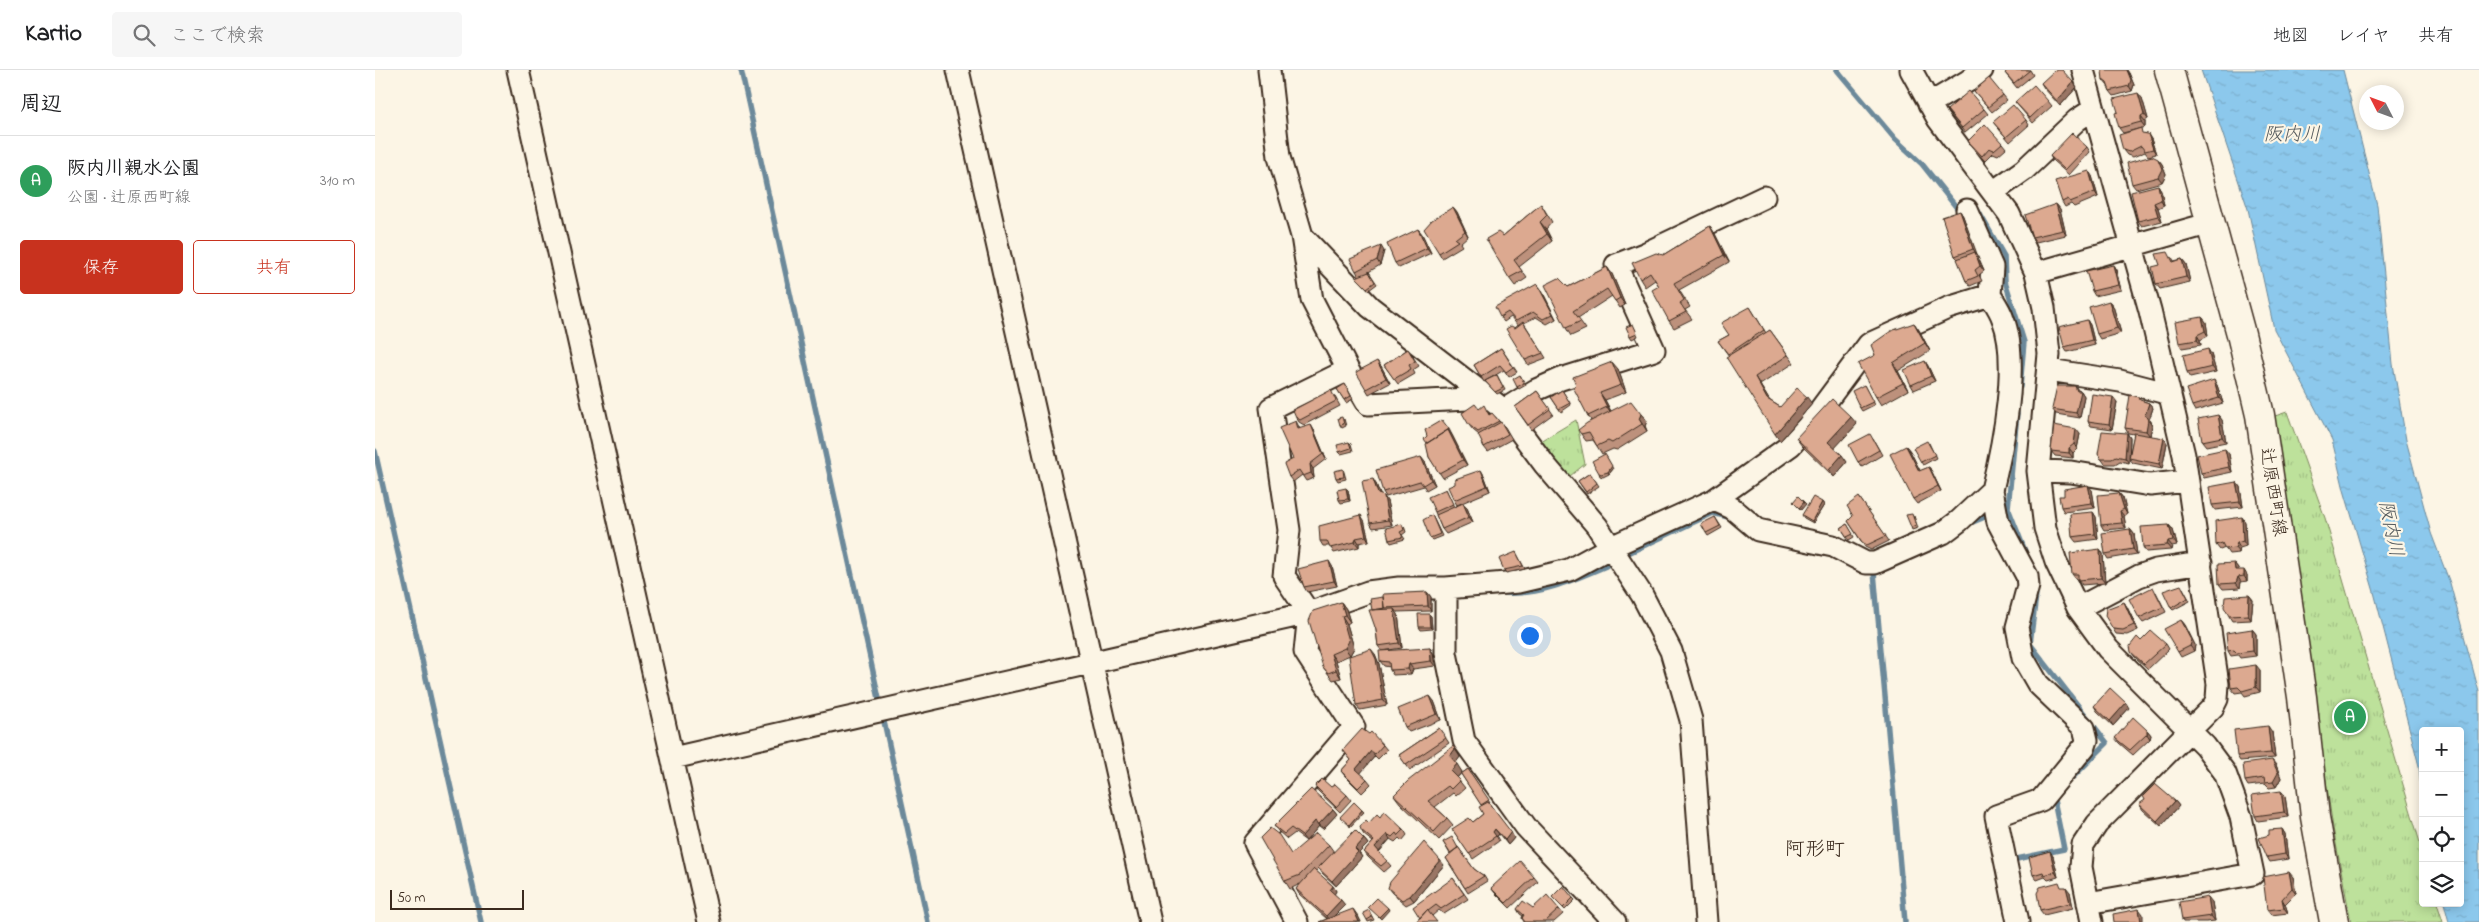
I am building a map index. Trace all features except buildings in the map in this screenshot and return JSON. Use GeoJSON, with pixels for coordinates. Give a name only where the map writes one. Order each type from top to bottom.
{"type":"FeatureCollection","features":[{"type":"Feature","properties":{"kind":"main road","name":"辻原西町線"},"geometry":{"type":"LineString","coordinates":[[2169,70],[2181,121],[2211,223],[2260,416],[2302,697],[2315,817],[2334,922]]}},
{"type":"Feature","properties":{"kind":"street"},"geometry":{"type":"LineString","coordinates":[[517,70],[709,922]]}},
{"type":"Feature","properties":{"kind":"street"},"geometry":{"type":"LineString","coordinates":[[958,70],[1150,922]]}},
{"type":"Feature","properties":{"kind":"street"},"geometry":{"type":"LineString","coordinates":[[1269,70],[1279,158],[1302,236],[1312,300],[1368,404],[1496,404],[1561,379],[1654,350],[1616,265],[1644,254],[1764,198]]}},
{"type":"Feature","properties":{"kind":"street"},"geometry":{"type":"LineString","coordinates":[[1911,70],[1929,104],[1960,152],[1993,192],[2018,230],[2036,273],[2047,331],[2049,370],[2038,471],[2045,528],[2056,562],[2078,608],[2108,649],[2190,730],[2205,746],[2225,773],[2236,798],[2253,874],[2090,913],[2081,867],[2083,845],[2097,824],[2190,730],[2213,706],[2218,691],[2188,481],[2170,394],[2083,70]]}},
{"type":"Feature","properties":{"kind":"street"},"geometry":{"type":"LineString","coordinates":[[1929,104],[1968,81],[1982,70]]}},
{"type":"Feature","properties":{"kind":"street"},"geometry":{"type":"LineString","coordinates":[[1993,192],[2024,170],[2077,120],[2094,109]]}},
{"type":"Feature","properties":{"kind":"street"},"geometry":{"type":"LineString","coordinates":[[1967,210],[1992,267],[1990,295],[2003,319],[2010,355],[2006,423],[1995,505],[2027,576],[2028,586],[2017,627],[2023,658],[2038,684],[2085,728],[2087,740],[2085,746],[2041,800],[1996,816],[2017,922]]}},
{"type":"Feature","properties":{"kind":"street"},"geometry":{"type":"LineString","coordinates":[[2036,273],[2211,223]]}},
{"type":"Feature","properties":{"kind":"street"},"geometry":{"type":"LineString","coordinates":[[1302,236],[1370,307],[1496,404],[1611,547],[1642,596],[1671,651],[1691,720],[1706,922]]}},
{"type":"Feature","properties":{"kind":"street"},"geometry":{"type":"LineString","coordinates":[[673,758],[880,709],[1092,664],[1309,613],[1367,592],[1399,588],[1446,588],[1518,582],[1569,570],[1611,547],[1714,500],[1791,445],[1808,426],[1869,344],[1947,308],[1990,295]]}},
{"type":"Feature","properties":{"kind":"street"},"geometry":{"type":"LineString","coordinates":[[1297,922],[1255,843],[1354,727],[1305,652],[1309,613],[1284,576],[1289,530],[1271,408],[1348,370]]}},
{"type":"Feature","properties":{"kind":"street"},"geometry":{"type":"LineString","coordinates":[[2049,370],[2111,380],[2170,394]]}},
{"type":"Feature","properties":{"kind":"street"},"geometry":{"type":"LineString","coordinates":[[2038,471],[2071,472],[2150,485],[2188,481]]}},
{"type":"Feature","properties":{"kind":"street"},"geometry":{"type":"LineString","coordinates":[[1714,500],[1732,508],[1757,530],[1833,546],[1866,563],[1875,563],[1943,533],[1995,505]]}},
{"type":"Feature","properties":{"kind":"street"},"geometry":{"type":"LineString","coordinates":[[2078,608],[2139,576],[2156,570],[2201,563]]}},
{"type":"Feature","properties":{"kind":"street"},"geometry":{"type":"LineString","coordinates":[[1446,588],[1446,653],[1464,741],[1526,827],[1615,922]]}},
{"type":"Feature","properties":{"kind":"green space"},"geometry":{"type":"Polygon","coordinates":[[[2287,412],[2325,518],[2419,839],[2419,907],[2438,907],[2443,922],[2351,922],[2333,828],[2272,417],[2287,412]]]}},
{"type":"Feature","properties":{"kind":"green space"},"geometry":{"type":"Polygon","coordinates":[[[1576,420],[1585,464],[1565,480],[1536,444],[1576,420]]]}},
{"type":"Feature","properties":{"kind":"water","name":"阪内川"},"geometry":{"type":"Polygon","coordinates":[[[2201,70],[2343,70],[2377,205],[2393,364],[2406,440],[2431,533],[2450,583],[2479,692],[2479,922],[2449,922],[2445,907],[2464,907],[2464,727],[2419,727],[2419,766],[2332,440],[2274,329],[2248,209],[2201,70]]]}},
{"type":"Feature","properties":{"kind":"waterway"},"geometry":{"type":"LineString","coordinates":[[741,70],[928,922]]}},
{"type":"Feature","properties":{"kind":"waterway"},"geometry":{"type":"LineString","coordinates":[[1837,70],[1895,139],[1922,164],[1957,208],[1962,206]]}},
{"type":"Feature","properties":{"kind":"waterway"},"geometry":{"type":"LineString","coordinates":[[1977,209],[2004,256],[2005,281],[2024,342],[2020,387]]}},
{"type":"Feature","properties":{"kind":"waterway"},"geometry":{"type":"LineString","coordinates":[[2017,413],[2008,508],[2025,551]]}},
{"type":"Feature","properties":{"kind":"waterway"},"geometry":{"type":"LineString","coordinates":[[375,451],[481,922]]}},
{"type":"Feature","properties":{"kind":"waterway"},"geometry":{"type":"LineString","coordinates":[[1624,555],[1713,513],[1728,517]]}},
{"type":"Feature","properties":{"kind":"waterway"},"geometry":{"type":"LineString","coordinates":[[1968,524],[1992,514]]}},
{"type":"Feature","properties":{"kind":"waterway"},"geometry":{"type":"LineString","coordinates":[[1505,593],[1531,592],[1557,586],[1606,566]]}},
{"type":"Feature","properties":{"kind":"waterway"},"geometry":{"type":"LineString","coordinates":[[1874,572],[1905,922]]}},
{"type":"Feature","properties":{"kind":"waterway"},"geometry":{"type":"LineString","coordinates":[[2036,595],[2030,644],[2107,743],[2073,777]]}},
{"type":"Feature","properties":{"kind":"waterway"},"geometry":{"type":"LineString","coordinates":[[2012,860],[2064,849],[2053,795]]}},
{"type":"Feature","properties":{"kind":"place","name":"阪内川親水公園"},"geometry":{"type":"Point","coordinates":[2350,717]}},
{"type":"Feature","properties":{"kind":"district","name":"阿形町"},"geometry":{"type":"Point","coordinates":[1815,850]}}]}
